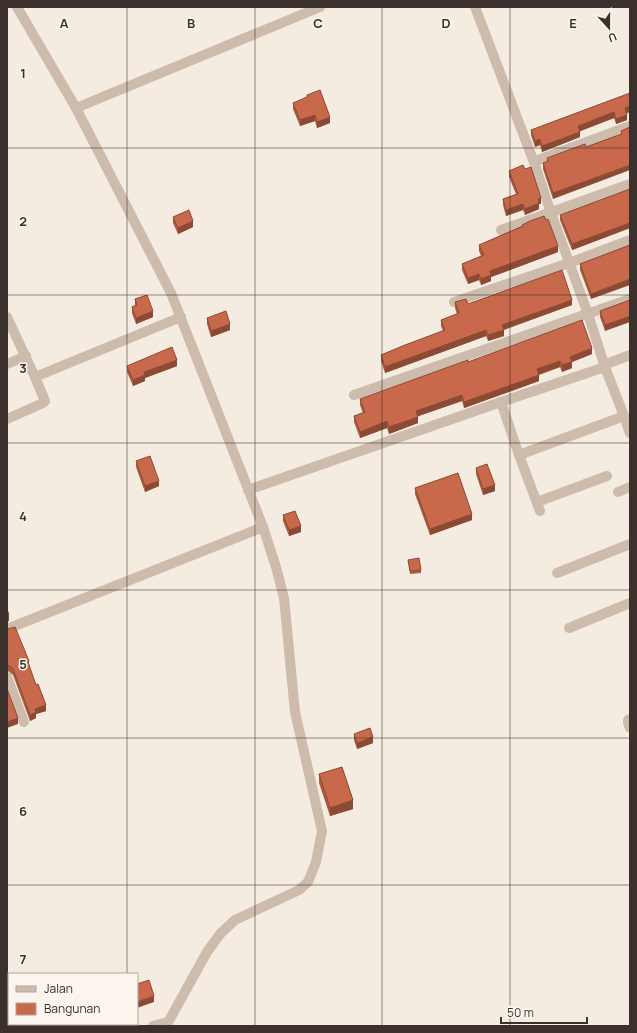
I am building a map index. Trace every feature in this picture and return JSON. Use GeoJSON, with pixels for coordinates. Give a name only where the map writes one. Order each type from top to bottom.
{"type":"FeatureCollection","features":[{"type":"Feature","properties":{"kind":"street"},"geometry":{"type":"LineString","coordinates":[[17,7],[76,108],[171,293],[263,527],[284,598],[295,712],[322,831],[316,862],[308,882],[299,890],[235,920],[220,934],[207,952],[167,1024],[153,1026]]}},
{"type":"Feature","properties":{"kind":"street"},"geometry":{"type":"LineString","coordinates":[[76,108],[320,7]]}},
{"type":"Feature","properties":{"kind":"street"},"geometry":{"type":"LineString","coordinates":[[475,7],[535,166],[588,314],[604,366],[625,413],[630,433]]}},
{"type":"Feature","properties":{"kind":"street"},"geometry":{"type":"LineString","coordinates":[[535,166],[538,160],[630,126]]}},
{"type":"Feature","properties":{"kind":"street"},"geometry":{"type":"LineString","coordinates":[[501,230],[630,184]]}},
{"type":"Feature","properties":{"kind":"street"},"geometry":{"type":"LineString","coordinates":[[454,302],[569,263],[630,240]]}},
{"type":"Feature","properties":{"kind":"street"},"geometry":{"type":"LineString","coordinates":[[354,395],[630,299]]}},
{"type":"Feature","properties":{"kind":"street"},"geometry":{"type":"LineString","coordinates":[[7,317],[26,356],[45,401],[7,419]]}},
{"type":"Feature","properties":{"kind":"street"},"geometry":{"type":"LineString","coordinates":[[35,377],[180,317]]}},
{"type":"Feature","properties":{"kind":"street"},"geometry":{"type":"LineString","coordinates":[[248,490],[604,366],[630,355]]}},
{"type":"Feature","properties":{"kind":"street"},"geometry":{"type":"LineString","coordinates":[[7,364],[26,356]]}},
{"type":"Feature","properties":{"kind":"street"},"geometry":{"type":"LineString","coordinates":[[502,402],[519,455],[538,506],[607,476]]}},
{"type":"Feature","properties":{"kind":"street"},"geometry":{"type":"LineString","coordinates":[[519,455],[625,413]]}},
{"type":"Feature","properties":{"kind":"street"},"geometry":{"type":"LineString","coordinates":[[618,492],[630,487]]}},
{"type":"Feature","properties":{"kind":"street"},"geometry":{"type":"LineString","coordinates":[[7,629],[263,527]]}},
{"type":"Feature","properties":{"kind":"street"},"geometry":{"type":"LineString","coordinates":[[557,573],[630,544]]}},
{"type":"Feature","properties":{"kind":"street"},"geometry":{"type":"LineString","coordinates":[[569,628],[630,603]]}},
{"type":"Feature","properties":{"kind":"street"},"geometry":{"type":"LineString","coordinates":[[8,684],[24,722]]}},
{"type":"Feature","properties":{"kind":"street"},"geometry":{"type":"LineString","coordinates":[[630,719],[628,720],[630,728]]}},
{"type":"Feature","properties":{"kind":"building"},"geometry":{"type":"Polygon","coordinates":[[[320,90],[330,117],[317,122],[315,115],[300,120],[293,103],[320,90]]]}},
{"type":"Feature","properties":{"kind":"building"},"geometry":{"type":"Polygon","coordinates":[[[630,93],[630,106],[625,108],[627,115],[616,119],[614,112],[578,126],[580,132],[542,146],[540,139],[535,141],[531,130],[630,93]]]}},
{"type":"Feature","properties":{"kind":"building"},"geometry":{"type":"Polygon","coordinates":[[[630,127],[630,165],[553,193],[543,163],[548,161],[547,158],[585,144],[586,147],[622,134],[621,131],[630,127]]]}},
{"type":"Feature","properties":{"kind":"building"},"geometry":{"type":"Polygon","coordinates":[[[523,165],[525,169],[531,167],[541,198],[538,199],[539,203],[525,209],[523,204],[506,210],[503,199],[518,194],[509,171],[523,165]]]}},
{"type":"Feature","properties":{"kind":"building"},"geometry":{"type":"Polygon","coordinates":[[[630,189],[630,223],[572,244],[560,215],[630,189]]]}},
{"type":"Feature","properties":{"kind":"building"},"geometry":{"type":"Polygon","coordinates":[[[189,210],[193,221],[178,228],[173,217],[189,210]]]}},
{"type":"Feature","properties":{"kind":"building"},"geometry":{"type":"Polygon","coordinates":[[[544,216],[546,220],[548,219],[558,246],[490,271],[491,275],[481,279],[479,274],[468,278],[462,264],[484,255],[479,245],[544,216]]]}},
{"type":"Feature","properties":{"kind":"building"},"geometry":{"type":"Polygon","coordinates":[[[630,245],[630,279],[591,294],[580,264],[630,245]]]}},
{"type":"Feature","properties":{"kind":"building"},"geometry":{"type":"Polygon","coordinates":[[[562,270],[572,300],[502,325],[504,330],[488,335],[486,330],[385,367],[381,355],[445,330],[441,320],[459,313],[455,302],[466,299],[468,304],[562,270]]]}},
{"type":"Feature","properties":{"kind":"building"},"geometry":{"type":"Polygon","coordinates":[[[147,295],[153,311],[136,318],[132,307],[137,305],[135,299],[147,295]]]}},
{"type":"Feature","properties":{"kind":"building"},"geometry":{"type":"Polygon","coordinates":[[[630,300],[630,316],[605,325],[600,311],[630,300]]]}},
{"type":"Feature","properties":{"kind":"building"},"geometry":{"type":"Polygon","coordinates":[[[226,311],[230,324],[211,331],[207,318],[226,311]]]}},
{"type":"Feature","properties":{"kind":"building"},"geometry":{"type":"Polygon","coordinates":[[[582,320],[592,348],[570,357],[572,362],[562,365],[560,361],[537,369],[539,375],[464,402],[462,395],[416,411],[418,417],[389,427],[387,421],[360,432],[354,416],[365,412],[360,399],[468,360],[468,362],[582,320]]]}},
{"type":"Feature","properties":{"kind":"building"},"geometry":{"type":"Polygon","coordinates":[[[172,347],[177,360],[144,372],[145,375],[133,380],[127,366],[172,347]]]}},
{"type":"Feature","properties":{"kind":"building"},"geometry":{"type":"Polygon","coordinates":[[[150,456],[159,481],[145,486],[136,461],[150,456]]]}},
{"type":"Feature","properties":{"kind":"building"},"geometry":{"type":"Polygon","coordinates":[[[487,464],[495,485],[483,489],[476,468],[487,464]]]}},
{"type":"Feature","properties":{"kind":"building"},"geometry":{"type":"Polygon","coordinates":[[[458,473],[472,514],[430,529],[415,488],[458,473]]]}},
{"type":"Feature","properties":{"kind":"building"},"geometry":{"type":"Polygon","coordinates":[[[295,511],[301,526],[289,530],[283,515],[295,511]]]}},
{"type":"Feature","properties":{"kind":"building"},"geometry":{"type":"Polygon","coordinates":[[[419,558],[421,570],[410,571],[408,560],[419,558]]]}},
{"type":"Feature","properties":{"kind":"building"},"geometry":{"type":"Polygon","coordinates":[[[15,627],[29,661],[28,662],[36,685],[38,684],[46,705],[35,709],[36,712],[30,715],[13,669],[7,665],[7,629],[15,627]]]}},
{"type":"Feature","properties":{"kind":"building"},"geometry":{"type":"Polygon","coordinates":[[[7,689],[18,718],[7,722],[7,689]]]}},
{"type":"Feature","properties":{"kind":"building"},"geometry":{"type":"Polygon","coordinates":[[[370,728],[373,737],[357,743],[354,734],[370,728]]]}},
{"type":"Feature","properties":{"kind":"building"},"geometry":{"type":"Polygon","coordinates":[[[342,767],[353,800],[330,808],[319,774],[342,767]]]}},
{"type":"Feature","properties":{"kind":"building"},"geometry":{"type":"Polygon","coordinates":[[[149,980],[154,996],[138,1002],[138,984],[149,980]]]}}]}
